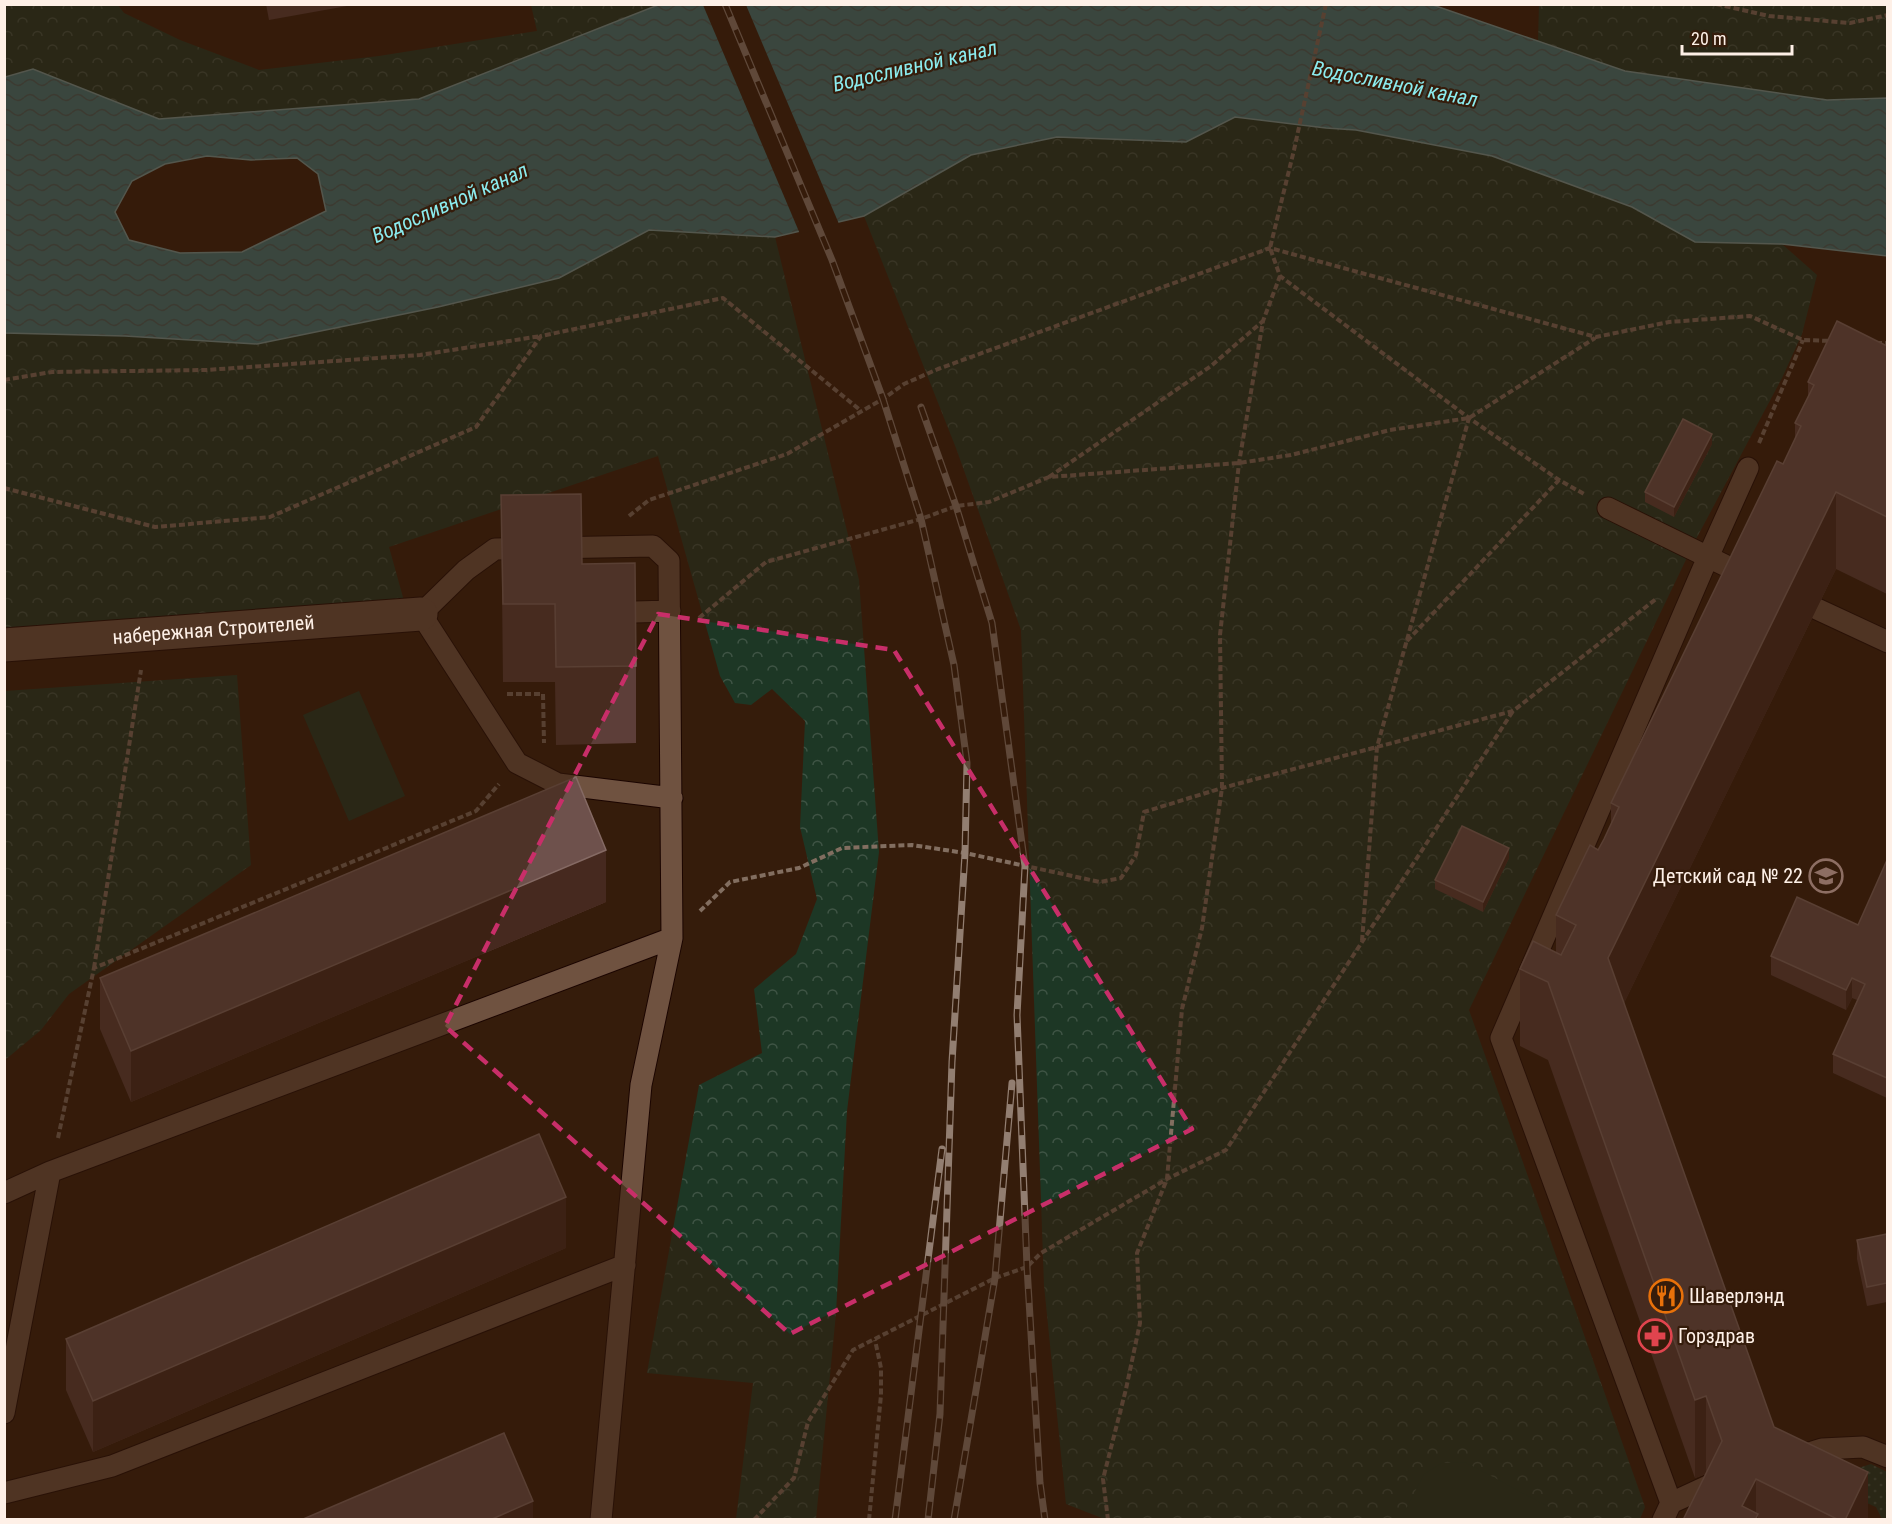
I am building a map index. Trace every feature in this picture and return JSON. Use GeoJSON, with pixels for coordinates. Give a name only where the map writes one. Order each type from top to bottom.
{"type":"FeatureCollection","features":[{"type":"Feature","properties":{"kind":"street","name":"набережная Строителей"},"geometry":{"type":"LineString","coordinates":[[4,645],[421,614]]}},
{"type":"Feature","properties":{"kind":"lane"},"geometry":{"type":"LineString","coordinates":[[1710,1485],[1667,1511],[1501,1038],[1708,557],[1749,468]]}},
{"type":"Feature","properties":{"kind":"lane"},"geometry":{"type":"LineString","coordinates":[[1608,508],[1756,580]]}},
{"type":"Feature","properties":{"kind":"lane"},"geometry":{"type":"LineString","coordinates":[[601,1520],[641,1085],[672,938],[672,798],[669,561],[653,546],[495,549],[466,570],[421,614],[517,763],[558,784],[672,798]]}},
{"type":"Feature","properties":{"kind":"lane"},"geometry":{"type":"LineString","coordinates":[[1816,609],[1887,642]]}},
{"type":"Feature","properties":{"kind":"lane"},"geometry":{"type":"LineString","coordinates":[[635,612],[670,611]]}},
{"type":"Feature","properties":{"kind":"lane"},"geometry":{"type":"LineString","coordinates":[[4,1193],[50,1172],[672,938]]}},
{"type":"Feature","properties":{"kind":"lane"},"geometry":{"type":"LineString","coordinates":[[4,1413],[50,1172]]}},
{"type":"Feature","properties":{"kind":"lane"},"geometry":{"type":"LineString","coordinates":[[4,1493],[112,1466],[625,1265]]}},
{"type":"Feature","properties":{"kind":"lane"},"geometry":{"type":"LineString","coordinates":[[1771,1465],[1822,1449],[1863,1447],[1887,1457]]}},
{"type":"Feature","properties":{"kind":"path"},"geometry":{"type":"LineString","coordinates":[[1326,4],[1270,248],[1280,276],[1469,418],[1560,480],[1608,508]]}},
{"type":"Feature","properties":{"kind":"path"},"geometry":{"type":"LineString","coordinates":[[1716,4],[1769,16],[1850,23],[1887,15]]}},
{"type":"Feature","properties":{"kind":"path"},"geometry":{"type":"LineString","coordinates":[[591,547],[649,500],[787,454],[860,410],[883,399],[904,384],[938,369],[1270,248],[1596,337]]}},
{"type":"Feature","properties":{"kind":"path"},"geometry":{"type":"LineString","coordinates":[[1108,1520],[1103,1479],[1140,1323],[1137,1253],[1167,1179],[1182,1009],[1202,928],[1222,788],[1220,635],[1239,463],[1263,321],[1280,276]]}},
{"type":"Feature","properties":{"kind":"path"},"geometry":{"type":"LineString","coordinates":[[4,380],[52,372],[206,370],[420,355],[541,336],[723,298],[860,410]]}},
{"type":"Feature","properties":{"kind":"path"},"geometry":{"type":"LineString","coordinates":[[1049,477],[1239,463],[1291,455],[1390,430],[1469,418],[1596,337],[1670,322],[1750,316],[1803,340],[1837,341]]}},
{"type":"Feature","properties":{"kind":"path"},"geometry":{"type":"LineString","coordinates":[[670,642],[766,562],[921,519],[956,506],[989,502],[1049,477],[1211,366],[1263,321]]}},
{"type":"Feature","properties":{"kind":"path"},"geometry":{"type":"LineString","coordinates":[[4,488],[155,527],[270,517],[476,427],[541,336]]}},
{"type":"Feature","properties":{"kind":"path"},"geometry":{"type":"LineString","coordinates":[[1749,468],[1803,340]]}},
{"type":"Feature","properties":{"kind":"path"},"geometry":{"type":"LineString","coordinates":[[1868,342],[1887,343]]}},
{"type":"Feature","properties":{"kind":"path"},"geometry":{"type":"LineString","coordinates":[[1362,941],[1377,747],[1469,418]]}},
{"type":"Feature","properties":{"kind":"path"},"geometry":{"type":"LineString","coordinates":[[1406,642],[1560,480]]}},
{"type":"Feature","properties":{"kind":"path"},"geometry":{"type":"LineString","coordinates":[[754,1520],[794,1478],[808,1422],[853,1350],[995,1278],[1027,1267],[1041,1253],[1167,1179],[1226,1150],[1514,711],[1657,598]]}},
{"type":"Feature","properties":{"kind":"path"},"geometry":{"type":"LineString","coordinates":[[50,1172],[94,968],[146,634]]}},
{"type":"Feature","properties":{"kind":"path"},"geometry":{"type":"LineString","coordinates":[[473,694],[543,694],[545,777]]}},
{"type":"Feature","properties":{"kind":"path"},"geometry":{"type":"LineString","coordinates":[[672,938],[730,882],[799,868],[843,848],[912,845],[965,853],[1100,882],[1121,878],[1136,855],[1144,812],[1222,788],[1514,711]]}},
{"type":"Feature","properties":{"kind":"path"},"geometry":{"type":"LineString","coordinates":[[94,968],[476,811],[517,763]]}},
{"type":"Feature","properties":{"kind":"path"},"geometry":{"type":"LineString","coordinates":[[869,1520],[881,1395],[881,1368],[875,1340]]}},
{"type":"Feature","properties":{"kind":"highlighted area"},"geometry":{"type":"Polygon","coordinates":[[[658,614],[894,650],[1192,1129],[790,1334],[445,1026],[658,614]]]}},
{"type":"Feature","properties":{"kind":"green space"},"geometry":{"type":"Polygon","coordinates":[[[4,5],[118,5],[124,13],[180,40],[259,70],[379,56],[537,31],[531,5],[658,5],[419,99],[159,119],[33,69],[5,77],[4,5]]]}},
{"type":"Feature","properties":{"kind":"green space"},"geometry":{"type":"Polygon","coordinates":[[[1539,5],[1887,5],[1887,98],[1827,100],[1625,71],[1538,42],[1539,5]]]}},
{"type":"Feature","properties":{"kind":"green space"},"geometry":{"type":"Polygon","coordinates":[[[1235,117],[1356,130],[1492,156],[1632,207],[1695,242],[1782,244],[1817,275],[1802,334],[1782,378],[1695,541],[1469,1010],[1645,1507],[1640,1519],[1107,1520],[1066,1504],[1044,1285],[1021,630],[956,448],[864,216],[971,155],[1057,137],[1186,142],[1235,117]]]}},
{"type":"Feature","properties":{"kind":"green space"},"geometry":{"type":"Polygon","coordinates":[[[649,230],[775,237],[859,580],[879,852],[847,1111],[836,1313],[816,1519],[736,1519],[753,1383],[647,1373],[699,1085],[762,1053],[754,989],[796,954],[817,899],[800,827],[805,721],[772,689],[751,705],[735,703],[720,676],[658,456],[389,547],[404,601],[5,630],[5,333],[125,336],[559,278],[649,230]]]}},
{"type":"Feature","properties":{"kind":"green space"},"geometry":{"type":"Polygon","coordinates":[[[237,675],[251,865],[69,994],[41,1030],[5,1060],[5,691],[237,675]]]}},
{"type":"Feature","properties":{"kind":"green space"},"geometry":{"type":"Polygon","coordinates":[[[359,691],[405,796],[349,821],[303,715],[359,691]]]}},
{"type":"Feature","properties":{"kind":"green space"},"geometry":{"type":"Polygon","coordinates":[[[1465,1462],[1549,1507],[1553,1519],[1401,1519],[1424,1474],[1442,1463],[1465,1462]]]}},
{"type":"Feature","properties":{"kind":"green space"},"geometry":{"type":"Polygon","coordinates":[[[1871,1464],[1887,1472],[1887,1519],[1882,1519],[1876,1507],[1817,1481],[1871,1464]]]}},
{"type":"Feature","properties":{"kind":"water","name":"Водосливной канал"},"geometry":{"type":"Polygon","coordinates":[[[1430,4],[1625,71],[1827,100],[1887,98],[1887,256],[1782,244],[1695,242],[1632,207],[1492,156],[1356,130],[1235,117],[1186,142],[1057,137],[971,155],[864,216],[775,237],[649,230],[559,278],[438,307],[257,344],[125,336],[5,333],[5,77],[33,69],[159,119],[419,99],[658,5],[1430,4]],[[207,156],[165,164],[132,181],[115,212],[129,240],[180,253],[242,252],[326,211],[318,174],[297,158],[251,160],[207,156]]]}},
{"type":"Feature","properties":{"kind":"pier"},"geometry":{"type":"Polygon","coordinates":[[[703,5],[746,5],[839,224],[800,234],[703,5]]]}},
{"type":"Feature","properties":{"kind":"building"},"geometry":{"type":"Polygon","coordinates":[[[1837,321],[1887,346],[1887,517],[1836,492],[1608,958],[1774,1427],[1868,1472],[1845,1520],[1839,1520],[1756,1479],[1742,1506],[1758,1514],[1755,1520],[1683,1520],[1722,1441],[1706,1396],[1695,1400],[1548,982],[1520,969],[1533,941],[1561,955],[1576,925],[1556,915],[1590,845],[1598,850],[1604,839],[1619,807],[1611,803],[1777,461],[1783,464],[1801,426],[1795,423],[1814,385],[1808,382],[1837,321]]]}},
{"type":"Feature","properties":{"kind":"building"},"geometry":{"type":"Polygon","coordinates":[[[1683,419],[1712,434],[1674,507],[1645,492],[1683,419]]]}},
{"type":"Feature","properties":{"kind":"building"},"geometry":{"type":"Polygon","coordinates":[[[581,494],[582,564],[635,563],[636,666],[556,667],[555,604],[503,604],[501,495],[581,494]]]}},
{"type":"Feature","properties":{"kind":"building"},"geometry":{"type":"Polygon","coordinates":[[[576,777],[606,850],[131,1051],[100,978],[576,777]]]}},
{"type":"Feature","properties":{"kind":"building"},"geometry":{"type":"Polygon","coordinates":[[[1462,826],[1509,848],[1483,902],[1435,880],[1462,826]]]}},
{"type":"Feature","properties":{"kind":"building"},"geometry":{"type":"Polygon","coordinates":[[[1887,860],[1887,1078],[1833,1054],[1865,984],[1852,978],[1846,990],[1771,956],[1797,897],[1858,925],[1887,860]]]}},
{"type":"Feature","properties":{"kind":"building"},"geometry":{"type":"Polygon","coordinates":[[[539,1134],[566,1197],[93,1401],[66,1339],[539,1134]]]}},
{"type":"Feature","properties":{"kind":"building"},"geometry":{"type":"Polygon","coordinates":[[[1887,1234],[1887,1283],[1867,1287],[1857,1240],[1887,1234]]]}},
{"type":"Feature","properties":{"kind":"building"},"geometry":{"type":"Polygon","coordinates":[[[504,1433],[533,1501],[490,1520],[301,1520],[504,1433]]]}},
{"type":"Feature","properties":{"kind":"railway"},"geometry":{"type":"LineString","coordinates":[[725,4],[832,260],[883,399],[921,519],[954,665],[967,763],[965,853],[952,1062],[940,1414],[928,1520]]}},
{"type":"Feature","properties":{"kind":"railway"},"geometry":{"type":"LineString","coordinates":[[921,407],[956,506],[992,623],[1025,866],[1017,1015],[1027,1267],[1040,1483],[1045,1520]]}},
{"type":"Feature","properties":{"kind":"railway"},"geometry":{"type":"LineString","coordinates":[[954,1520],[995,1278],[1012,1083]]}},
{"type":"Feature","properties":{"kind":"railway"},"geometry":{"type":"LineString","coordinates":[[895,1520],[942,1149]]}},
{"type":"Feature","properties":{"kind":"place","name":"Детский сад № 22"},"geometry":{"type":"Point","coordinates":[1826,876]}},
{"type":"Feature","properties":{"kind":"place","name":"Шаверлэнд"},"geometry":{"type":"Point","coordinates":[1666,1296]}},
{"type":"Feature","properties":{"kind":"place","name":"Горздрав"},"geometry":{"type":"Point","coordinates":[1655,1336]}}]}
